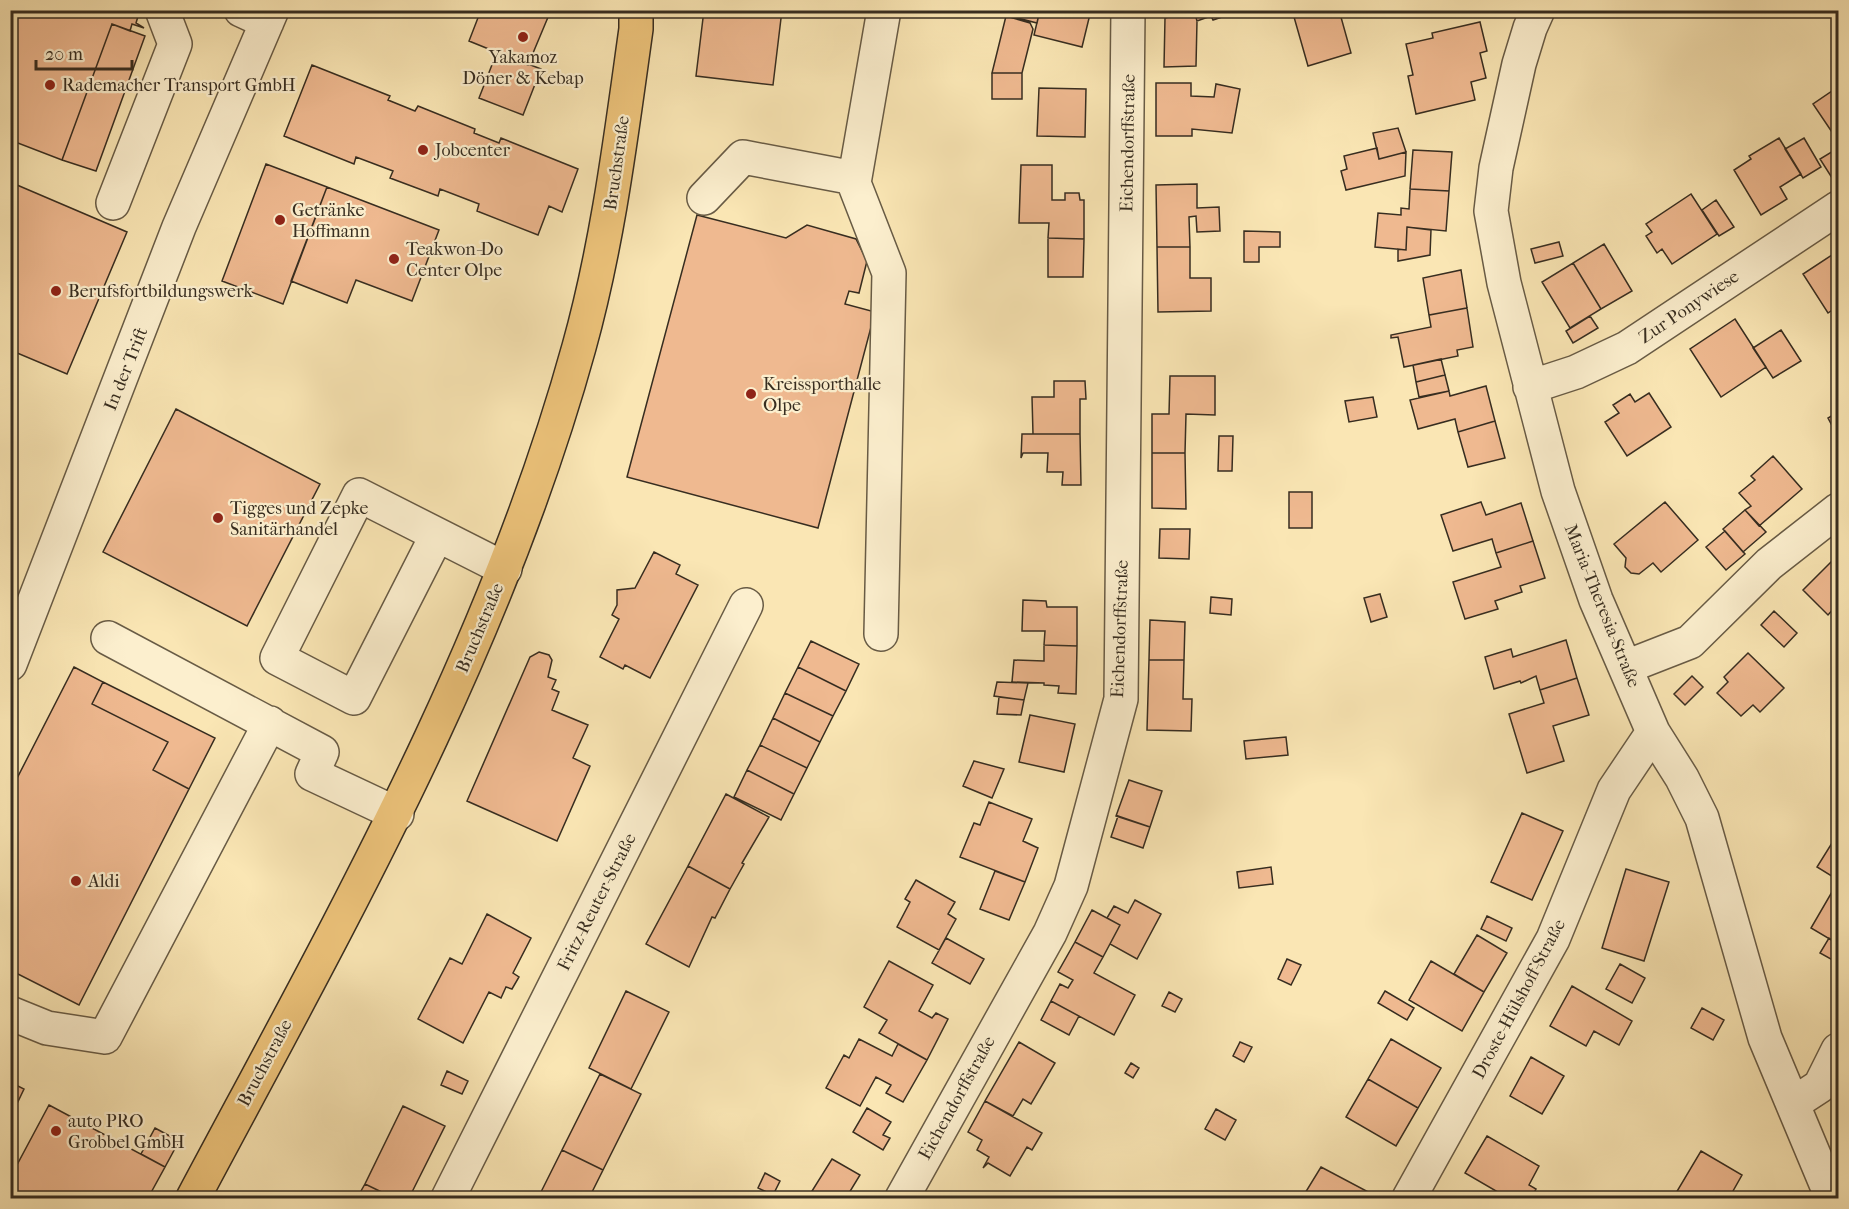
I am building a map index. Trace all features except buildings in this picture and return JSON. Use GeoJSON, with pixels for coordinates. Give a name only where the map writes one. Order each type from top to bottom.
{"type":"FeatureCollection","features":[{"type":"Feature","properties":{"kind":"main road","name":"Bruchstraße"},"geometry":{"type":"LineString","coordinates":[[193,1198],[397,814],[488,615],[561,410],[607,231],[636,29],[636,10]]}},
{"type":"Feature","properties":{"kind":"street"},"geometry":{"type":"LineString","coordinates":[[113,203],[175,44],[162,10]]}},
{"type":"Feature","properties":{"kind":"street"},"geometry":{"type":"LineString","coordinates":[[881,634],[890,273],[854,178],[884,10]]}},
{"type":"Feature","properties":{"kind":"street","name":"Eichendorffstraße"},"geometry":{"type":"LineString","coordinates":[[902,1198],[1050,933],[1071,886],[1120,699],[1128,10]]}},
{"type":"Feature","properties":{"kind":"street","name":"Maria-Theresia-Straße"},"geometry":{"type":"LineString","coordinates":[[1538,10],[1530,28],[1512,89],[1496,168],[1491,211],[1504,283],[1558,491],[1596,600],[1653,732],[1682,778],[1701,818],[1765,1038],[1794,1103],[1819,1192]]}},
{"type":"Feature","properties":{"kind":"street","name":"In der Trift"},"geometry":{"type":"LineString","coordinates":[[10,663],[180,227],[260,14]]}},
{"type":"Feature","properties":{"kind":"street"},"geometry":{"type":"LineString","coordinates":[[704,198],[742,157],[854,178]]}},
{"type":"Feature","properties":{"kind":"street","name":"Zur Ponywiese"},"geometry":{"type":"LineString","coordinates":[[1530,387],[1576,372],[1627,348],[1839,208]]}},
{"type":"Feature","properties":{"kind":"street"},"geometry":{"type":"LineString","coordinates":[[437,535],[354,698],[277,658],[358,495],[505,569]]}},
{"type":"Feature","properties":{"kind":"street"},"geometry":{"type":"LineString","coordinates":[[1626,667],[1690,642],[1769,564],[1839,510]]}},
{"type":"Feature","properties":{"kind":"street","name":"Fritz-Reuter-Straße"},"geometry":{"type":"LineString","coordinates":[[448,1198],[746,605]]}},
{"type":"Feature","properties":{"kind":"street"},"geometry":{"type":"LineString","coordinates":[[108,638],[322,752],[312,774],[397,814]]}},
{"type":"Feature","properties":{"kind":"street"},"geometry":{"type":"LineString","coordinates":[[10,1013],[47,1028],[105,1037],[270,723]]}},
{"type":"Feature","properties":{"kind":"street","name":"Droste-Hülshoff-Straße"},"geometry":{"type":"LineString","coordinates":[[1409,1198],[1553,939],[1614,790],[1653,732]]}},
{"type":"Feature","properties":{"kind":"street"},"geometry":{"type":"LineString","coordinates":[[1794,1103],[1820,1086],[1839,1050]]}},
{"type":"Feature","properties":{"kind":"place","name":"Yakamoz Döner & Kebap"},"geometry":{"type":"Point","coordinates":[523,37]}},
{"type":"Feature","properties":{"kind":"place","name":"Rademacher Transport GmbH"},"geometry":{"type":"Point","coordinates":[50,85]}},
{"type":"Feature","properties":{"kind":"place","name":"Jobcenter"},"geometry":{"type":"Point","coordinates":[423,150]}},
{"type":"Feature","properties":{"kind":"place","name":"Getränke Hoffmann"},"geometry":{"type":"Point","coordinates":[280,220]}},
{"type":"Feature","properties":{"kind":"place","name":"Teakwon-Do Center Olpe"},"geometry":{"type":"Point","coordinates":[394,259]}},
{"type":"Feature","properties":{"kind":"place","name":"Berufsfortbildungswerk"},"geometry":{"type":"Point","coordinates":[56,291]}},
{"type":"Feature","properties":{"kind":"place","name":"Kreissporthalle Olpe"},"geometry":{"type":"Point","coordinates":[751,394]}},
{"type":"Feature","properties":{"kind":"place","name":"Tigges und Zepke Sanitärhandel"},"geometry":{"type":"Point","coordinates":[218,518]}},
{"type":"Feature","properties":{"kind":"place","name":"Aldi"},"geometry":{"type":"Point","coordinates":[76,881]}},
{"type":"Feature","properties":{"kind":"place","name":"auto PRO Grobbel GmbH"},"geometry":{"type":"Point","coordinates":[56,1131]}}]}
